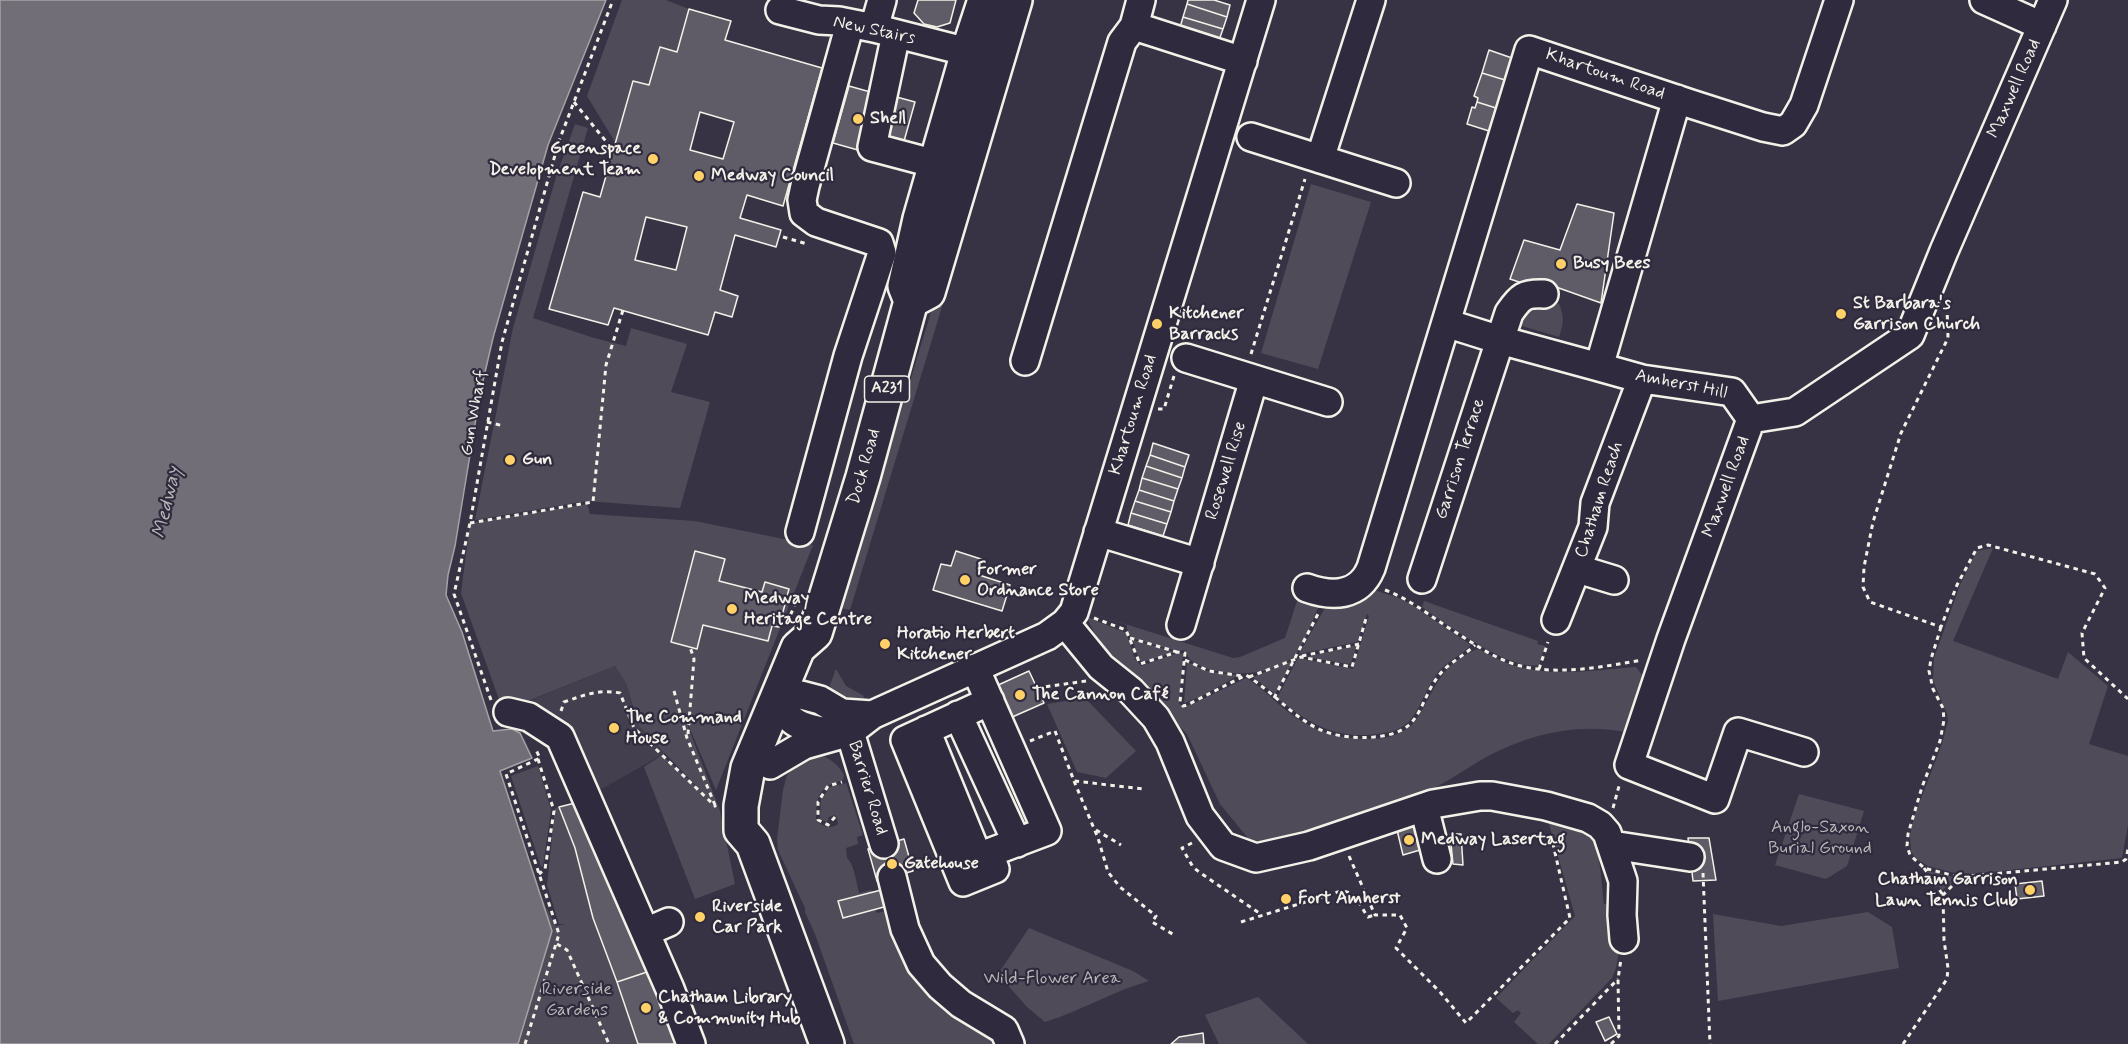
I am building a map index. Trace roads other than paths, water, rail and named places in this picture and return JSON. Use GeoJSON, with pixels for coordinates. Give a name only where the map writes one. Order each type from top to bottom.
{"type":"FeatureCollection","features":[{"type":"Feature","properties":{"kind":"main road","name":"Dock Road"},"geometry":{"type":"LineString","coordinates":[[827,1044],[753,844],[741,830],[741,806],[745,780],[757,745],[790,704],[815,663],[820,646],[815,633],[863,477],[911,301],[928,292],[950,168],[982,57],[985,0]]}},
{"type":"Feature","properties":{"kind":"main road","name":"Dock Road"},"geometry":{"type":"LineString","coordinates":[[982,57],[1015,0]]}},
{"type":"Feature","properties":{"kind":"main road","name":"Dock Road"},"geometry":{"type":"LineString","coordinates":[[753,844],[760,828],[764,787],[790,704]]}},
{"type":"Feature","properties":{"kind":"street"},"geometry":{"type":"LineString","coordinates":[[800,532],[848,356],[882,253],[879,243],[816,222],[804,213],[802,200],[805,186],[873,28],[882,0]]}},
{"type":"Feature","properties":{"kind":"street"},"geometry":{"type":"LineString","coordinates":[[1025,360],[1122,42],[1134,26],[1142,0]]}},
{"type":"Feature","properties":{"kind":"street","name":"Khartoum Road"},"geometry":{"type":"LineString","coordinates":[[1070,615],[1098,532],[1261,0]]}},
{"type":"Feature","properties":{"kind":"street"},"geometry":{"type":"LineString","coordinates":[[1313,169],[1371,0]]}},
{"type":"Feature","properties":{"kind":"street","name":"Khartoum Road"},"geometry":{"type":"LineString","coordinates":[[1317,591],[1345,592],[1364,580],[1372,566],[1529,50],[1763,127],[1783,131],[1792,124],[1804,105],[1839,0]]}},
{"type":"Feature","properties":{"kind":"street"},"geometry":{"type":"LineString","coordinates":[[1984,0],[2042,26]]}},
{"type":"Feature","properties":{"kind":"street","name":"Maxwell Road"},"geometry":{"type":"LineString","coordinates":[[1804,752],[1738,732],[1715,799],[1625,774],[1751,419],[1795,412],[1910,335],[2053,0]]}},
{"type":"Feature","properties":{"kind":"street","name":"New Stairs"},"geometry":{"type":"LineString","coordinates":[[780,9],[819,20],[873,28],[982,57]]}},
{"type":"Feature","properties":{"kind":"street"},"geometry":{"type":"LineString","coordinates":[[1134,26],[1243,61]]}},
{"type":"Feature","properties":{"kind":"street"},"geometry":{"type":"LineString","coordinates":[[873,28],[872,147],[950,168]]}},
{"type":"Feature","properties":{"kind":"street","name":"Khartoum Road"},"geometry":{"type":"LineString","coordinates":[[1599,367],[1677,99]]}},
{"type":"Feature","properties":{"kind":"street"},"geometry":{"type":"LineString","coordinates":[[1251,137],[1313,169],[1396,183]]}},
{"type":"Feature","properties":{"kind":"street","name":"Garrison Terrace"},"geometry":{"type":"LineString","coordinates":[[1422,579],[1509,313],[1516,302],[1528,294],[1544,294]]}},
{"type":"Feature","properties":{"kind":"street"},"geometry":{"type":"LineString","coordinates":[[1446,323],[1599,367]]}},
{"type":"Feature","properties":{"kind":"street"},"geometry":{"type":"LineString","coordinates":[[1179,369],[1253,367],[1328,402]]}},
{"type":"Feature","properties":{"kind":"street","name":"Rosewell Rise"},"geometry":{"type":"LineString","coordinates":[[1181,625],[1253,367]]}},
{"type":"Feature","properties":{"kind":"street","name":"Amherst Hill"},"geometry":{"type":"LineString","coordinates":[[1599,367],[1642,379],[1732,392],[1751,419]]}},
{"type":"Feature","properties":{"kind":"street","name":"Chatham Reach"},"geometry":{"type":"LineString","coordinates":[[1556,620],[1593,527],[1595,503],[1642,379]]}},
{"type":"Feature","properties":{"kind":"street"},"geometry":{"type":"LineString","coordinates":[[1098,532],[1200,563]]}},
{"type":"Feature","properties":{"kind":"street"},"geometry":{"type":"LineString","coordinates":[[1578,569],[1614,580]]}},
{"type":"Feature","properties":{"kind":"street"},"geometry":{"type":"LineString","coordinates":[[770,765],[804,745],[850,732],[872,715],[1047,636],[1070,615],[1101,667],[1131,691],[1156,718],[1170,742],[1200,816],[1223,846],[1256,858],[1309,846],[1434,804],[1489,796],[1546,806],[1580,814],[1605,830],[1623,882],[1624,939]]}},
{"type":"Feature","properties":{"kind":"street"},"geometry":{"type":"LineString","coordinates":[[975,668],[1012,748],[1047,831],[978,857],[926,730],[990,701]]}},
{"type":"Feature","properties":{"kind":"street"},"geometry":{"type":"LineString","coordinates":[[790,704],[820,700],[842,713],[872,715]]}},
{"type":"Feature","properties":{"kind":"street"},"geometry":{"type":"LineString","coordinates":[[790,704],[815,730],[832,733],[850,732]]}},
{"type":"Feature","properties":{"kind":"street"},"geometry":{"type":"LineString","coordinates":[[508,712],[530,717],[543,737],[560,737],[657,927],[691,1044]]}},
{"type":"Feature","properties":{"kind":"street"},"geometry":{"type":"LineString","coordinates":[[958,716],[1017,843]]}},
{"type":"Feature","properties":{"kind":"street","name":"Barrier Road"},"geometry":{"type":"LineString","coordinates":[[850,732],[885,844]]}},
{"type":"Feature","properties":{"kind":"street"},"geometry":{"type":"LineString","coordinates":[[1424,807],[1437,859]]}},
{"type":"Feature","properties":{"kind":"street"},"geometry":{"type":"LineString","coordinates":[[1612,845],[1690,857]]}},
{"type":"Feature","properties":{"kind":"street"},"geometry":{"type":"LineString","coordinates":[[892,877],[904,929],[924,969],[961,1004],[1002,1029],[1008,1039]]}},
{"type":"Feature","properties":{"kind":"water","name":"Medway"},"geometry":{"type":"Polygon","coordinates":[[[0,0],[606,0],[548,145],[493,338],[480,394],[446,595],[462,632],[493,731],[512,729],[520,733],[532,758],[500,771],[552,931],[518,1044],[0,1044],[0,0]]]}},
{"type":"Feature","properties":{"kind":"place","name":"Shell"},"geometry":{"type":"Point","coordinates":[858,119]}},
{"type":"Feature","properties":{"kind":"place","name":"Greenspace Development Team"},"geometry":{"type":"Point","coordinates":[653,159]}},
{"type":"Feature","properties":{"kind":"place","name":"Medway Council"},"geometry":{"type":"Point","coordinates":[699,176]}},
{"type":"Feature","properties":{"kind":"place","name":"Busy Bees"},"geometry":{"type":"Point","coordinates":[1561,264]}},
{"type":"Feature","properties":{"kind":"place","name":"St Barbara's Garrison Church"},"geometry":{"type":"Point","coordinates":[1841,314]}},
{"type":"Feature","properties":{"kind":"place","name":"Kitchener Barracks"},"geometry":{"type":"Point","coordinates":[1157,324]}},
{"type":"Feature","properties":{"kind":"place","name":"Gun"},"geometry":{"type":"Point","coordinates":[510,460]}},
{"type":"Feature","properties":{"kind":"place","name":"Former Ordnance Store"},"geometry":{"type":"Point","coordinates":[965,580]}},
{"type":"Feature","properties":{"kind":"place","name":"Medway Heritage Centre"},"geometry":{"type":"Point","coordinates":[732,609]}},
{"type":"Feature","properties":{"kind":"place","name":"Horatio Herbert Kitchener"},"geometry":{"type":"Point","coordinates":[885,644]}},
{"type":"Feature","properties":{"kind":"place","name":"The Cannon Café"},"geometry":{"type":"Point","coordinates":[1020,695]}},
{"type":"Feature","properties":{"kind":"place","name":"The Command House"},"geometry":{"type":"Point","coordinates":[614,728]}},
{"type":"Feature","properties":{"kind":"place","name":"Medway Lasertag"},"geometry":{"type":"Point","coordinates":[1409,840]}},
{"type":"Feature","properties":{"kind":"place","name":"Gatehouse"},"geometry":{"type":"Point","coordinates":[892,864]}},
{"type":"Feature","properties":{"kind":"place","name":"Chatham Garrison Lawn Tennis Club"},"geometry":{"type":"Point","coordinates":[2030,890]}},
{"type":"Feature","properties":{"kind":"place","name":"Fort Amherst"},"geometry":{"type":"Point","coordinates":[1286,899]}},
{"type":"Feature","properties":{"kind":"place","name":"Riverside Car Park"},"geometry":{"type":"Point","coordinates":[700,917]}},
{"type":"Feature","properties":{"kind":"place","name":"Chatham Library & Community Hub"},"geometry":{"type":"Point","coordinates":[646,1008]}},
{"type":"Feature","properties":{"kind":"park label","name":"Anglo-Saxon Burial Ground"},"geometry":{"type":"Point","coordinates":[1820,838]}},
{"type":"Feature","properties":{"kind":"park label","name":"Wild-Flower Area"},"geometry":{"type":"Point","coordinates":[1052,979]}},
{"type":"Feature","properties":{"kind":"park label","name":"Riverside Gardens"},"geometry":{"type":"Point","coordinates":[577,1000]}}]}
